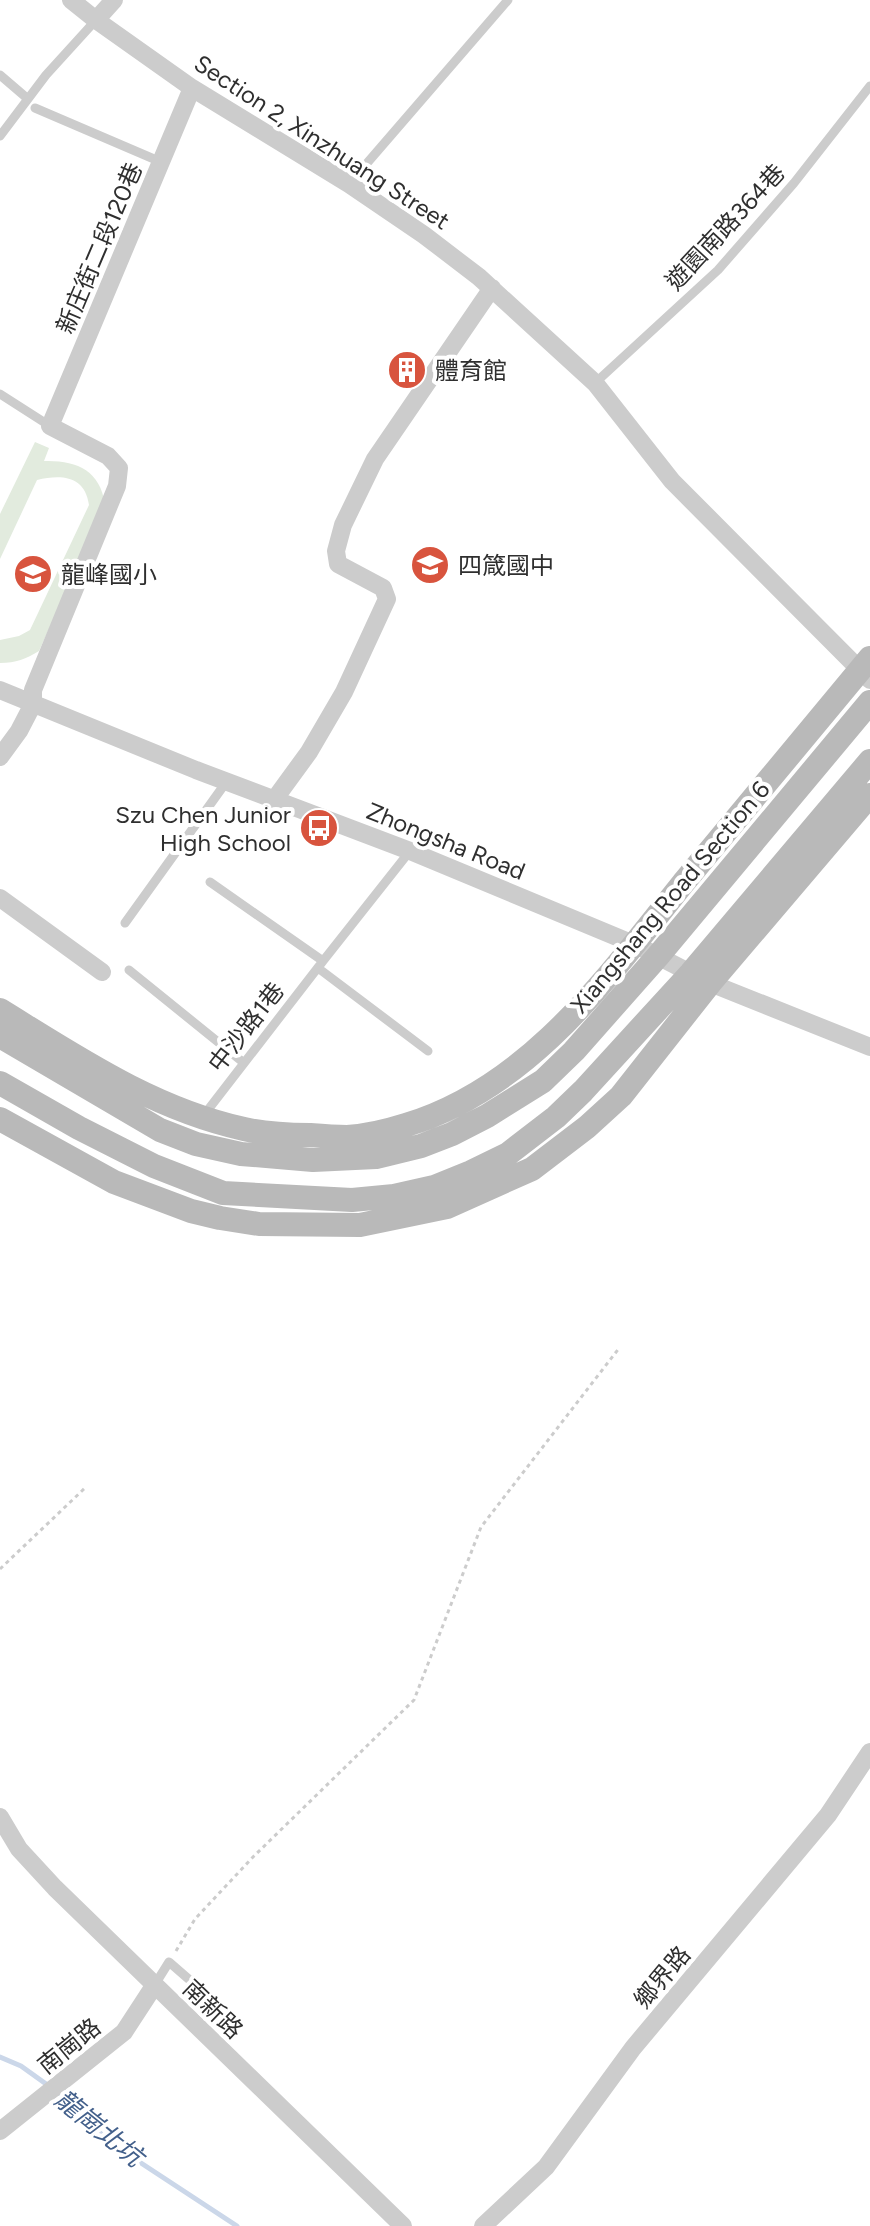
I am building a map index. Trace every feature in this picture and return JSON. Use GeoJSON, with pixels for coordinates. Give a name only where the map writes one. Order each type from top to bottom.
{"type":"FeatureCollection","features":[{"type":"Feature","properties":{"kind":"main road","name":"Xiangshang Road Section 6"},"geometry":{"type":"LineString","coordinates":[[0,1010],[115,1080],[162,1104],[246,1130],[349,1137],[387,1131],[442,1113],[524,1062],[557,1031],[636,945],[683,884],[866,669]]}},
{"type":"Feature","properties":{"kind":"main road","name":"Xiangshang Road Section 6"},"geometry":{"type":"LineString","coordinates":[[0,1036],[160,1130],[196,1144],[241,1154],[313,1160],[376,1157],[421,1146],[487,1116],[543,1081],[574,1051],[658,956],[870,702]]}},
{"type":"Feature","properties":{"kind":"main road"},"geometry":{"type":"LineString","coordinates":[[0,1119],[114,1182],[191,1211],[259,1224],[360,1225],[447,1207],[532,1169],[587,1127],[621,1096],[700,978],[870,761]]}},
{"type":"Feature","properties":{"kind":"main road"},"geometry":{"type":"LineString","coordinates":[[0,1083],[154,1166],[223,1193],[352,1200],[394,1196],[434,1187],[508,1154],[556,1117],[700,978],[870,795]]}},
{"type":"Feature","properties":{"kind":"street","name":"Section 2, Xinzhuang Street"},"geometry":{"type":"LineString","coordinates":[[71,0],[192,88],[349,184],[424,235],[492,288],[595,383],[672,481],[866,669]]}},
{"type":"Feature","properties":{"kind":"street"},"geometry":{"type":"LineString","coordinates":[[96,20],[114,0]]}},
{"type":"Feature","properties":{"kind":"street","name":"新庄街二段120巷"},"geometry":{"type":"LineString","coordinates":[[50,426],[192,88]]}},
{"type":"Feature","properties":{"kind":"street"},"geometry":{"type":"LineString","coordinates":[[274,800],[309,752],[344,692],[387,599],[383,588],[338,564],[336,551],[343,525],[375,459],[492,288]]}},
{"type":"Feature","properties":{"kind":"street"},"geometry":{"type":"LineString","coordinates":[[0,757],[33,704],[33,690],[117,486],[119,468],[108,456],[50,426]]}},
{"type":"Feature","properties":{"kind":"street","name":"Zhongsha Road"},"geometry":{"type":"LineString","coordinates":[[0,690],[410,851],[636,945],[700,978],[870,1047]]}},
{"type":"Feature","properties":{"kind":"street"},"geometry":{"type":"LineString","coordinates":[[0,898],[102,972]]}},
{"type":"Feature","properties":{"kind":"street","name":"鄉界路"},"geometry":{"type":"LineString","coordinates":[[483,2226],[546,2167],[633,2048],[828,1815],[870,1752]]}},
{"type":"Feature","properties":{"kind":"street","name":"南新路"},"geometry":{"type":"LineString","coordinates":[[0,1817],[19,1849],[55,1888],[403,2226]]}},
{"type":"Feature","properties":{"kind":"street","name":"南崗路"},"geometry":{"type":"LineString","coordinates":[[0,2131],[124,2032],[154,1986]]}},
{"type":"Feature","properties":{"kind":"lane"},"geometry":{"type":"LineString","coordinates":[[349,184],[508,0]]}},
{"type":"Feature","properties":{"kind":"lane"},"geometry":{"type":"LineString","coordinates":[[0,136],[46,75],[96,20]]}},
{"type":"Feature","properties":{"kind":"lane"},"geometry":{"type":"LineString","coordinates":[[0,75],[28,99]]}},
{"type":"Feature","properties":{"kind":"lane","name":"遊園南路364巷"},"geometry":{"type":"LineString","coordinates":[[595,383],[718,270],[794,183],[870,86]]}},
{"type":"Feature","properties":{"kind":"lane"},"geometry":{"type":"LineString","coordinates":[[35,108],[161,162]]}},
{"type":"Feature","properties":{"kind":"lane"},"geometry":{"type":"LineString","coordinates":[[0,394],[50,426]]}},
{"type":"Feature","properties":{"kind":"lane"},"geometry":{"type":"LineString","coordinates":[[125,923],[227,781]]}},
{"type":"Feature","properties":{"kind":"lane","name":"中沙路1巷"},"geometry":{"type":"LineString","coordinates":[[201,1118],[410,851]]}},
{"type":"Feature","properties":{"kind":"lane"},"geometry":{"type":"LineString","coordinates":[[210,882],[428,1051]]}},
{"type":"Feature","properties":{"kind":"lane"},"geometry":{"type":"LineString","coordinates":[[129,970],[244,1063]]}},
{"type":"Feature","properties":{"kind":"lane"},"geometry":{"type":"LineString","coordinates":[[154,1986],[169,1962],[230,2015]]}},
{"type":"Feature","properties":{"kind":"path"},"geometry":{"type":"LineString","coordinates":[[169,1962],[195,1919],[253,1857],[414,1700],[481,1527],[620,1347]]}},
{"type":"Feature","properties":{"kind":"path"},"geometry":{"type":"LineString","coordinates":[[0,1569],[86,1487]]}},
{"type":"Feature","properties":{"kind":"shaded area"},"geometry":{"type":"Polygon","coordinates":[[[35,442],[49,448],[44,461],[76,465],[92,475],[105,504],[39,651],[21,660],[0,663],[0,640],[30,630],[89,505],[83,488],[71,479],[55,477],[37,480],[0,559],[0,514],[35,442]]]}},
{"type":"Feature","properties":{"kind":"waterway","name":"龍崗北坑"},"geometry":{"type":"LineString","coordinates":[[0,2057],[21,2066],[67,2099],[109,2142],[237,2226]]}},
{"type":"Feature","properties":{"kind":"place","name":"體育館"},"geometry":{"type":"Point","coordinates":[407,370]}},
{"type":"Feature","properties":{"kind":"place","name":"四箴國中"},"geometry":{"type":"Point","coordinates":[430,565]}},
{"type":"Feature","properties":{"kind":"place","name":"龍峰國小"},"geometry":{"type":"Point","coordinates":[33,574]}},
{"type":"Feature","properties":{"kind":"place","name":"Szu Chen Junior High School"},"geometry":{"type":"Point","coordinates":[319,828]}}]}
